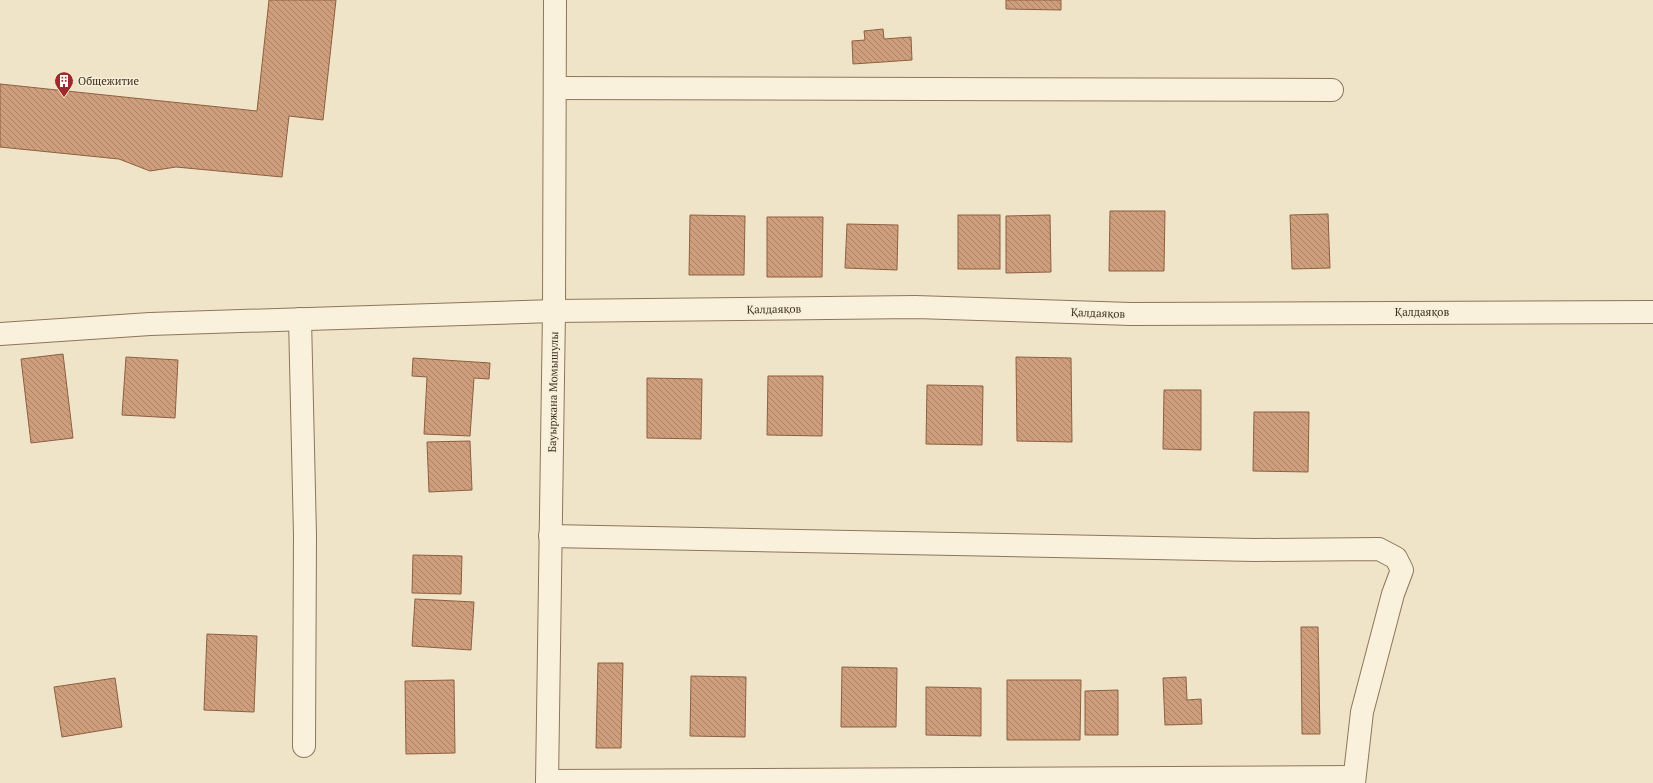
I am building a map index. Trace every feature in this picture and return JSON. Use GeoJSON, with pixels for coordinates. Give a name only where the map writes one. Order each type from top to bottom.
{"type":"FeatureCollection","features":[{"type":"Feature","properties":{"kind":"street","name":"Бауыржана Момышулы"},"geometry":{"type":"LineString","coordinates":[[547,782],[554,311],[555,0]]}},
{"type":"Feature","properties":{"kind":"street"},"geometry":{"type":"LineString","coordinates":[[555,88],[1332,90]]}},
{"type":"Feature","properties":{"kind":"street","name":"Қалдаяқов"},"geometry":{"type":"LineString","coordinates":[[0,334],[150,324],[554,311],[916,307],[1131,314],[1647,312]]}},
{"type":"Feature","properties":{"kind":"street"},"geometry":{"type":"LineString","coordinates":[[300,319],[305,535],[304,746]]}},
{"type":"Feature","properties":{"kind":"street"},"geometry":{"type":"LineString","coordinates":[[547,782],[1354,780],[1362,712],[1393,594],[1402,570],[1396,558],[1379,549],[1247,549],[550,536]]}},
{"type":"Feature","properties":{"kind":"building","name":"Общежитие"},"geometry":{"type":"Polygon","coordinates":[[[269,0],[336,0],[323,120],[289,116],[282,177],[176,167],[150,171],[119,159],[0,147],[0,84],[257,111],[269,0]]]}},
{"type":"Feature","properties":{"kind":"building"},"geometry":{"type":"Polygon","coordinates":[[[1006,0],[1061,0],[1061,10],[1006,9],[1006,0]]]}},
{"type":"Feature","properties":{"kind":"building"},"geometry":{"type":"Polygon","coordinates":[[[883,29],[884,39],[911,37],[912,60],[853,64],[852,41],[865,40],[864,31],[883,29]]]}},
{"type":"Feature","properties":{"kind":"building"},"geometry":{"type":"Polygon","coordinates":[[[1110,211],[1165,211],[1164,271],[1109,271],[1110,211]]]}},
{"type":"Feature","properties":{"kind":"building"},"geometry":{"type":"Polygon","coordinates":[[[1328,214],[1330,268],[1292,269],[1290,215],[1328,214]]]}},
{"type":"Feature","properties":{"kind":"building"},"geometry":{"type":"Polygon","coordinates":[[[690,215],[745,216],[744,275],[689,275],[690,215]]]}},
{"type":"Feature","properties":{"kind":"building"},"geometry":{"type":"Polygon","coordinates":[[[958,215],[1000,215],[1000,269],[958,269],[958,215]]]}},
{"type":"Feature","properties":{"kind":"building"},"geometry":{"type":"Polygon","coordinates":[[[1050,215],[1051,272],[1006,273],[1006,216],[1050,215]]]}},
{"type":"Feature","properties":{"kind":"building"},"geometry":{"type":"Polygon","coordinates":[[[767,217],[823,217],[822,277],[767,277],[767,217]]]}},
{"type":"Feature","properties":{"kind":"building"},"geometry":{"type":"Polygon","coordinates":[[[847,224],[898,225],[897,270],[845,268],[847,224]]]}},
{"type":"Feature","properties":{"kind":"building"},"geometry":{"type":"Polygon","coordinates":[[[63,354],[73,438],[31,443],[21,359],[63,354]]]}},
{"type":"Feature","properties":{"kind":"building"},"geometry":{"type":"Polygon","coordinates":[[[126,357],[178,360],[175,418],[122,415],[126,357]]]}},
{"type":"Feature","properties":{"kind":"building"},"geometry":{"type":"Polygon","coordinates":[[[1016,357],[1071,358],[1072,442],[1017,441],[1016,357]]]}},
{"type":"Feature","properties":{"kind":"building"},"geometry":{"type":"Polygon","coordinates":[[[413,358],[490,363],[489,379],[474,378],[470,436],[424,434],[427,377],[412,376],[413,358]]]}},
{"type":"Feature","properties":{"kind":"building"},"geometry":{"type":"Polygon","coordinates":[[[768,376],[823,376],[822,436],[767,435],[768,376]]]}},
{"type":"Feature","properties":{"kind":"building"},"geometry":{"type":"Polygon","coordinates":[[[647,378],[702,379],[701,439],[647,438],[647,378]]]}},
{"type":"Feature","properties":{"kind":"building"},"geometry":{"type":"Polygon","coordinates":[[[927,385],[983,386],[982,445],[926,444],[927,385]]]}},
{"type":"Feature","properties":{"kind":"building"},"geometry":{"type":"Polygon","coordinates":[[[1164,390],[1201,390],[1201,450],[1163,449],[1164,390]]]}},
{"type":"Feature","properties":{"kind":"building"},"geometry":{"type":"Polygon","coordinates":[[[1254,412],[1309,412],[1308,472],[1253,471],[1254,412]]]}},
{"type":"Feature","properties":{"kind":"building"},"geometry":{"type":"Polygon","coordinates":[[[470,441],[472,490],[429,492],[427,442],[470,441]]]}},
{"type":"Feature","properties":{"kind":"building"},"geometry":{"type":"Polygon","coordinates":[[[413,555],[462,556],[461,594],[412,593],[413,555]]]}},
{"type":"Feature","properties":{"kind":"building"},"geometry":{"type":"Polygon","coordinates":[[[415,599],[474,602],[471,650],[412,646],[415,599]]]}},
{"type":"Feature","properties":{"kind":"building"},"geometry":{"type":"Polygon","coordinates":[[[1301,627],[1318,627],[1320,734],[1302,734],[1301,627]]]}},
{"type":"Feature","properties":{"kind":"building"},"geometry":{"type":"Polygon","coordinates":[[[207,634],[257,636],[254,712],[204,710],[207,634]]]}},
{"type":"Feature","properties":{"kind":"building"},"geometry":{"type":"Polygon","coordinates":[[[598,663],[623,663],[621,748],[596,748],[598,663]]]}},
{"type":"Feature","properties":{"kind":"building"},"geometry":{"type":"Polygon","coordinates":[[[842,667],[897,668],[896,727],[841,727],[842,667]]]}},
{"type":"Feature","properties":{"kind":"building"},"geometry":{"type":"Polygon","coordinates":[[[691,676],[746,677],[745,737],[690,736],[691,676]]]}},
{"type":"Feature","properties":{"kind":"building"},"geometry":{"type":"Polygon","coordinates":[[[1186,677],[1187,700],[1201,699],[1202,724],[1165,725],[1163,678],[1186,677]]]}},
{"type":"Feature","properties":{"kind":"building"},"geometry":{"type":"Polygon","coordinates":[[[115,678],[122,727],[62,737],[54,687],[115,678]]]}},
{"type":"Feature","properties":{"kind":"building"},"geometry":{"type":"Polygon","coordinates":[[[454,680],[455,753],[406,754],[405,681],[454,680]]]}},
{"type":"Feature","properties":{"kind":"building"},"geometry":{"type":"Polygon","coordinates":[[[1007,680],[1081,680],[1080,740],[1007,740],[1007,680]]]}},
{"type":"Feature","properties":{"kind":"building"},"geometry":{"type":"Polygon","coordinates":[[[926,687],[981,688],[981,736],[926,735],[926,687]]]}},
{"type":"Feature","properties":{"kind":"building"},"geometry":{"type":"Polygon","coordinates":[[[1118,690],[1118,735],[1085,735],[1085,691],[1118,690]]]}},
{"type":"Feature","properties":{"kind":"place","name":"Общежитие"},"geometry":{"type":"Point","coordinates":[64,98]}}]}
